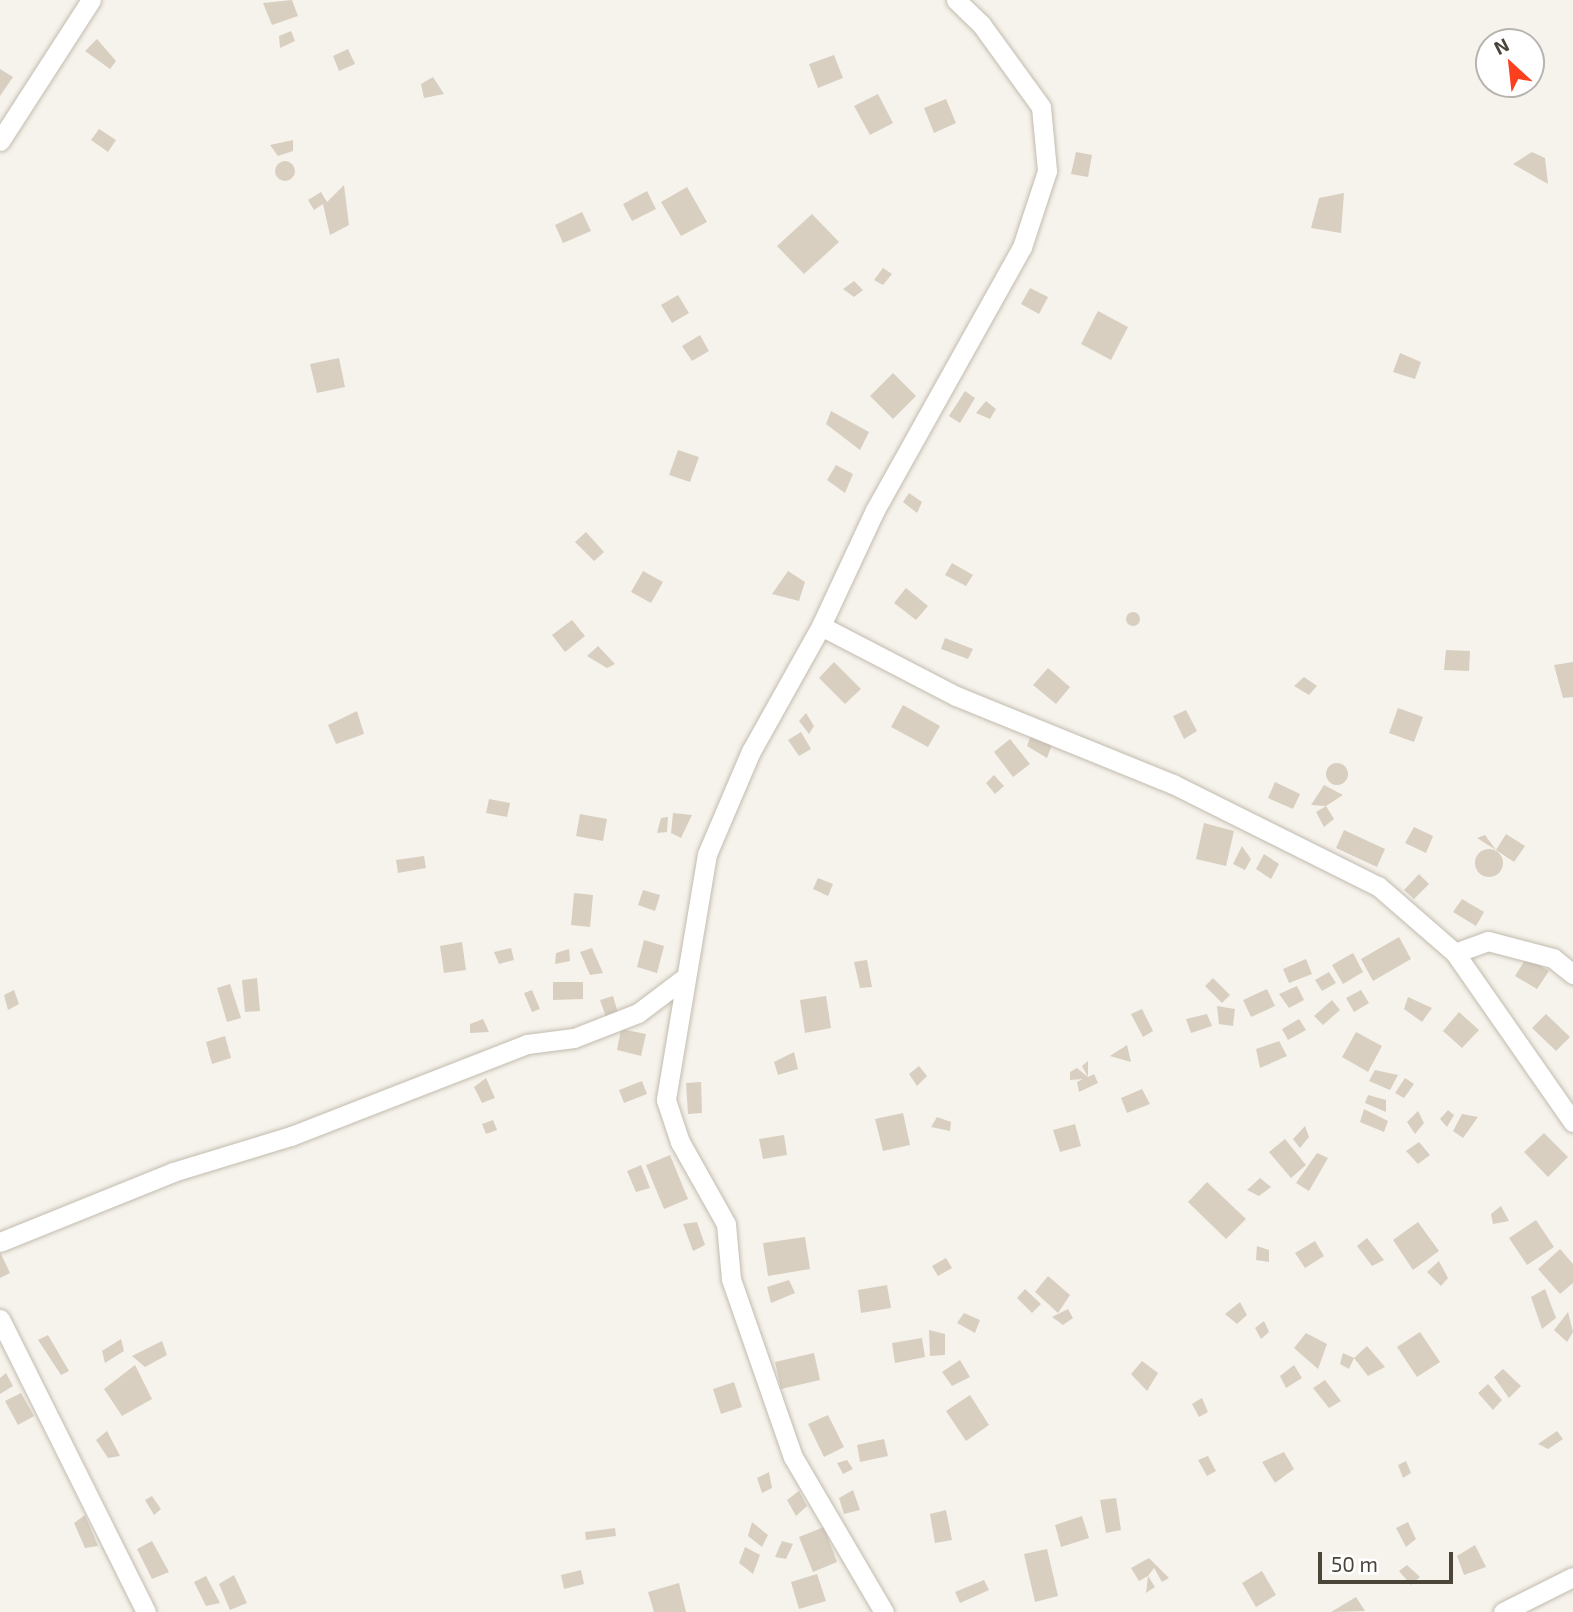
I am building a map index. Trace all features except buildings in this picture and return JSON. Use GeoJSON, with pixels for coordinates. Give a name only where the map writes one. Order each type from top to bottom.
{"type":"FeatureCollection","features":[{"type":"Feature","properties":{"kind":"street"},"geometry":{"type":"LineString","coordinates":[[0,141],[91,0]]}},
{"type":"Feature","properties":{"kind":"street"},"geometry":{"type":"LineString","coordinates":[[884,1612],[793,1457],[731,1279],[726,1224],[670,1110],[683,979],[707,854],[751,751],[821,626],[875,510],[1022,247],[1046,171],[1041,107],[981,23],[956,0]]}},
{"type":"Feature","properties":{"kind":"street"},"geometry":{"type":"LineString","coordinates":[[821,626],[956,696],[1173,784],[1378,887],[1455,953],[1573,1122]]}},
{"type":"Feature","properties":{"kind":"street"},"geometry":{"type":"LineString","coordinates":[[1455,953],[1488,941],[1553,958],[1573,975]]}},
{"type":"Feature","properties":{"kind":"street"},"geometry":{"type":"LineString","coordinates":[[0,1242],[173,1172],[292,1136],[527,1044],[574,1038],[638,1013],[683,979]]}},
{"type":"Feature","properties":{"kind":"street"},"geometry":{"type":"LineString","coordinates":[[0,1319],[146,1612]]}},
{"type":"Feature","properties":{"kind":"street"},"geometry":{"type":"LineString","coordinates":[[1503,1612],[1573,1577]]}}]}
